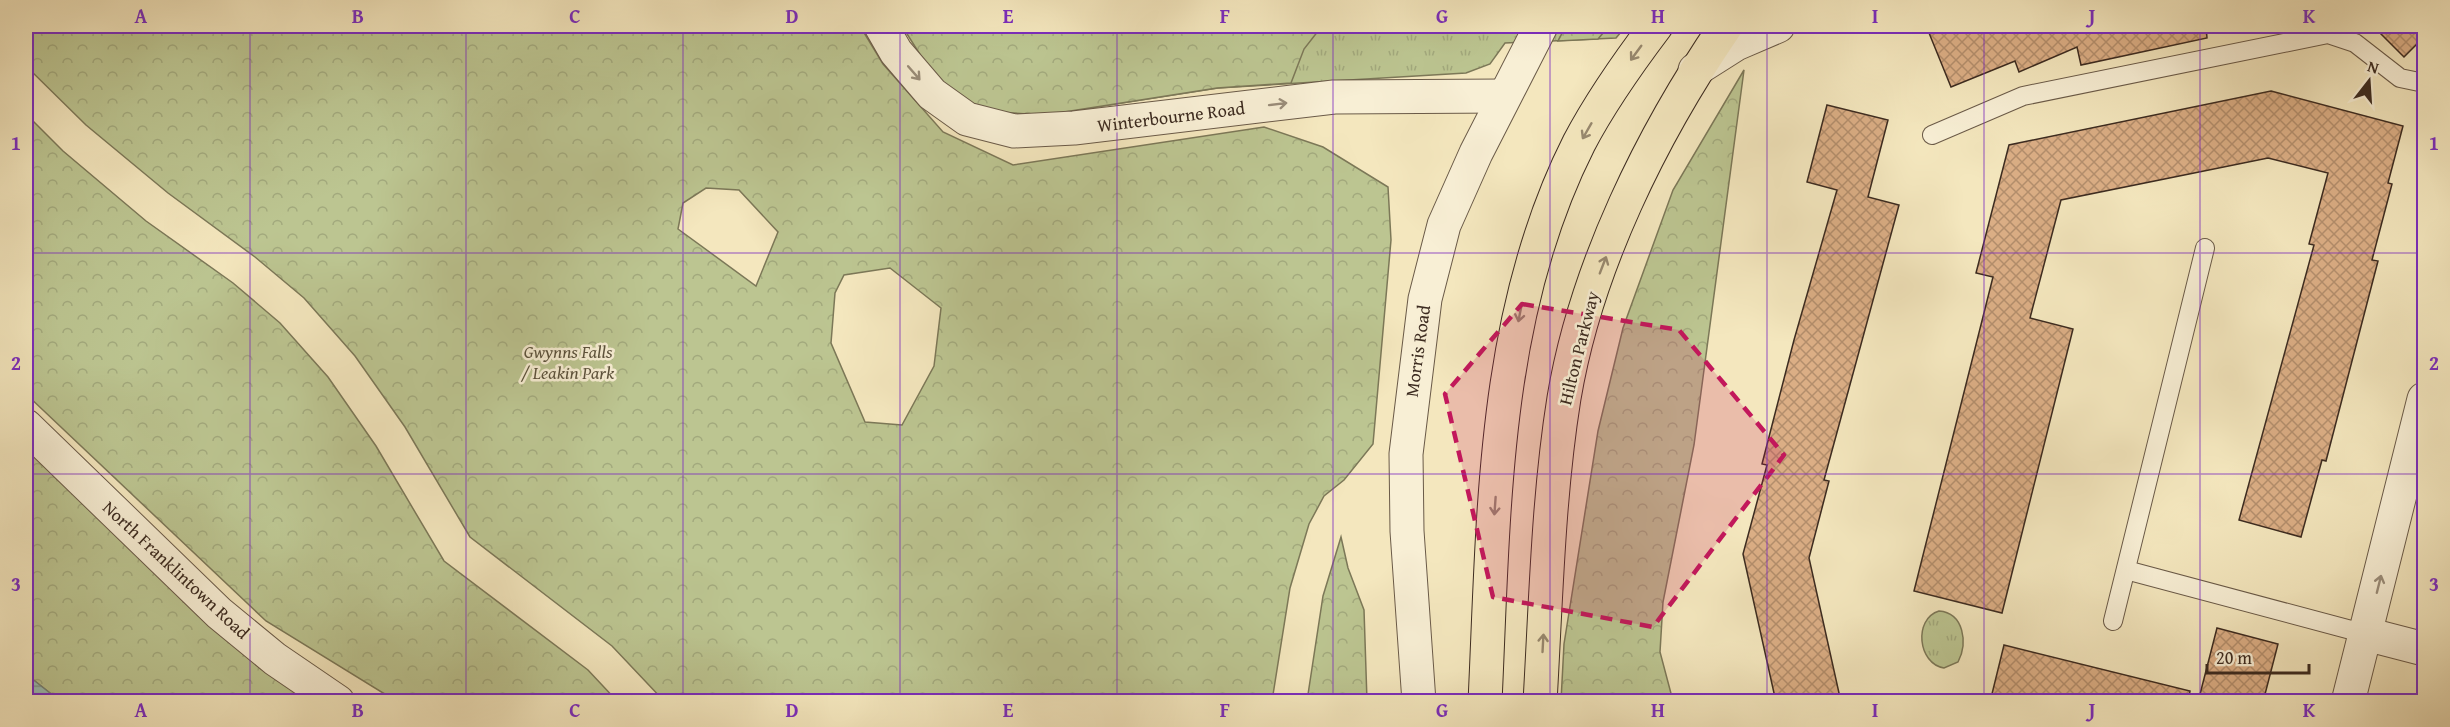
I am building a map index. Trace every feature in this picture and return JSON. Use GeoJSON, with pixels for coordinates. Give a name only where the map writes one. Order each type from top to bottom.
{"type":"FeatureCollection","features":[{"type":"Feature","properties":{"kind":"main road"},"geometry":{"type":"LineString","coordinates":[[1485,702],[1495,507],[1504,390],[1524,295],[1554,200],[1579,143],[1616,80],[1656,26]]}},
{"type":"Feature","properties":{"kind":"main road","name":"Hilton Parkway"},"geometry":{"type":"LineString","coordinates":[[1540,702],[1550,517],[1564,397],[1583,315],[1634,182],[1695,70],[1726,26]]}},
{"type":"Feature","properties":{"kind":"street","name":"Winterbourne Road"},"geometry":{"type":"LineString","coordinates":[[881,26],[896,52],[932,94],[967,119],[1014,131],[1074,128],[1334,97],[1504,96]]}},
{"type":"Feature","properties":{"kind":"street","name":"Morris Road"},"geometry":{"type":"LineString","coordinates":[[1419,702],[1407,531],[1406,454],[1425,299],[1444,225],[1504,96],[1541,26]]}},
{"type":"Feature","properties":{"kind":"street"},"geometry":{"type":"LineString","coordinates":[[1695,70],[1736,44],[1778,26]]}},
{"type":"Feature","properties":{"kind":"street"},"geometry":{"type":"LineString","coordinates":[[2348,702],[2424,399]]}},
{"type":"Feature","properties":{"kind":"street","name":"North Franklintown Road"},"geometry":{"type":"LineString","coordinates":[[26,426],[219,613],[275,659],[338,702]]}},
{"type":"Feature","properties":{"kind":"street"},"geometry":{"type":"LineString","coordinates":[[2366,634],[2424,649]]}},
{"type":"Feature","properties":{"kind":"lane"},"geometry":{"type":"LineString","coordinates":[[1932,135],[2023,96],[2328,34],[2355,43],[2400,78],[2424,83]]}},
{"type":"Feature","properties":{"kind":"lane"},"geometry":{"type":"LineString","coordinates":[[2113,621],[2205,248]]}},
{"type":"Feature","properties":{"kind":"lane"},"geometry":{"type":"LineString","coordinates":[[2126,570],[2366,634]]}},
{"type":"Feature","properties":{"kind":"highlighted area"},"geometry":{"type":"Polygon","coordinates":[[[1522,304],[1679,330],[1784,455],[1653,627],[1493,597],[1445,394],[1522,304]]]}},
{"type":"Feature","properties":{"kind":"green space","name":"Gwynns Falls / Leakin Park"},"geometry":{"type":"Polygon","coordinates":[[[26,26],[860,26],[883,64],[943,132],[1013,165],[1264,127],[1323,147],[1388,187],[1391,240],[1373,444],[1344,480],[1324,496],[1309,524],[1290,588],[1272,701],[664,701],[612,646],[470,537],[405,427],[355,356],[304,298],[255,257],[168,193],[86,125],[26,66],[26,26]],[[706,188],[683,203],[678,229],[756,286],[778,232],[739,190],[706,188]],[[890,268],[844,275],[835,293],[831,343],[865,422],[902,425],[934,366],[941,308],[890,268]]]}},
{"type":"Feature","properties":{"kind":"green space"},"geometry":{"type":"Polygon","coordinates":[[[902,26],[1626,26],[1616,38],[1505,43],[1490,64],[1466,73],[1218,88],[1045,115],[902,26]]]}},
{"type":"Feature","properties":{"kind":"green space"},"geometry":{"type":"Polygon","coordinates":[[[902,26],[1322,26],[1304,49],[1291,83],[1217,88],[1045,115],[983,111],[944,86],[926,64],[902,26]]]}},
{"type":"Feature","properties":{"kind":"green space"},"geometry":{"type":"Polygon","coordinates":[[[1566,26],[1609,26],[1598,39],[1558,41],[1566,26]]]}},
{"type":"Feature","properties":{"kind":"green space"},"geometry":{"type":"Polygon","coordinates":[[[1744,70],[1694,445],[1663,602],[1660,652],[1673,701],[1561,701],[1564,644],[1598,431],[1623,328],[1673,190],[1744,70]]]}},
{"type":"Feature","properties":{"kind":"green space"},"geometry":{"type":"Polygon","coordinates":[[[26,114],[63,151],[146,221],[233,283],[280,323],[328,377],[376,446],[444,561],[588,670],[617,701],[396,701],[266,621],[26,394],[26,114]]]}},
{"type":"Feature","properties":{"kind":"green space"},"geometry":{"type":"Polygon","coordinates":[[[26,439],[321,701],[60,701],[26,674],[26,439]]]}},
{"type":"Feature","properties":{"kind":"green space"},"geometry":{"type":"Polygon","coordinates":[[[1341,537],[1348,568],[1364,610],[1367,701],[1307,701],[1323,596],[1341,537]]]}},
{"type":"Feature","properties":{"kind":"green space"},"geometry":{"type":"Polygon","coordinates":[[[1939,611],[1954,617],[1962,630],[1963,638],[1958,662],[1944,668],[1935,665],[1929,659],[1922,641],[1925,623],[1939,611]]]}},
{"type":"Feature","properties":{"kind":"water"},"geometry":{"type":"Polygon","coordinates":[[[26,674],[60,701],[26,701],[26,674]]]}},
{"type":"Feature","properties":{"kind":"building"},"geometry":{"type":"Polygon","coordinates":[[[1946,26],[2206,26],[2207,38],[2081,65],[2077,47],[2019,72],[2015,61],[1951,87],[1929,33],[1946,26]]]}},
{"type":"Feature","properties":{"kind":"building"},"geometry":{"type":"Polygon","coordinates":[[[2373,26],[2424,26],[2424,37],[2404,57],[2373,26]]]}},
{"type":"Feature","properties":{"kind":"building"},"geometry":{"type":"Polygon","coordinates":[[[2271,91],[2403,126],[2388,183],[2392,184],[2372,260],[2378,261],[2326,461],[2322,460],[2301,537],[2239,520],[2314,245],[2309,244],[2328,173],[2268,158],[2061,200],[2030,318],[2073,329],[2002,613],[1914,591],[1993,277],[1976,273],[2009,145],[2271,91]]]}},
{"type":"Feature","properties":{"kind":"building"},"geometry":{"type":"Polygon","coordinates":[[[1827,105],[1888,120],[1868,197],[1899,205],[1824,480],[1829,481],[1809,558],[1841,702],[1776,702],[1743,554],[1767,465],[1762,464],[1794,340],[1837,190],[1807,182],[1827,105]]]}},
{"type":"Feature","properties":{"kind":"building"},"geometry":{"type":"Polygon","coordinates":[[[2217,628],[2278,644],[2263,702],[2198,702],[2217,628]]]}},
{"type":"Feature","properties":{"kind":"building"},"geometry":{"type":"Polygon","coordinates":[[[2004,645],[2190,691],[2188,702],[1990,702],[2004,645]]]}}]}
